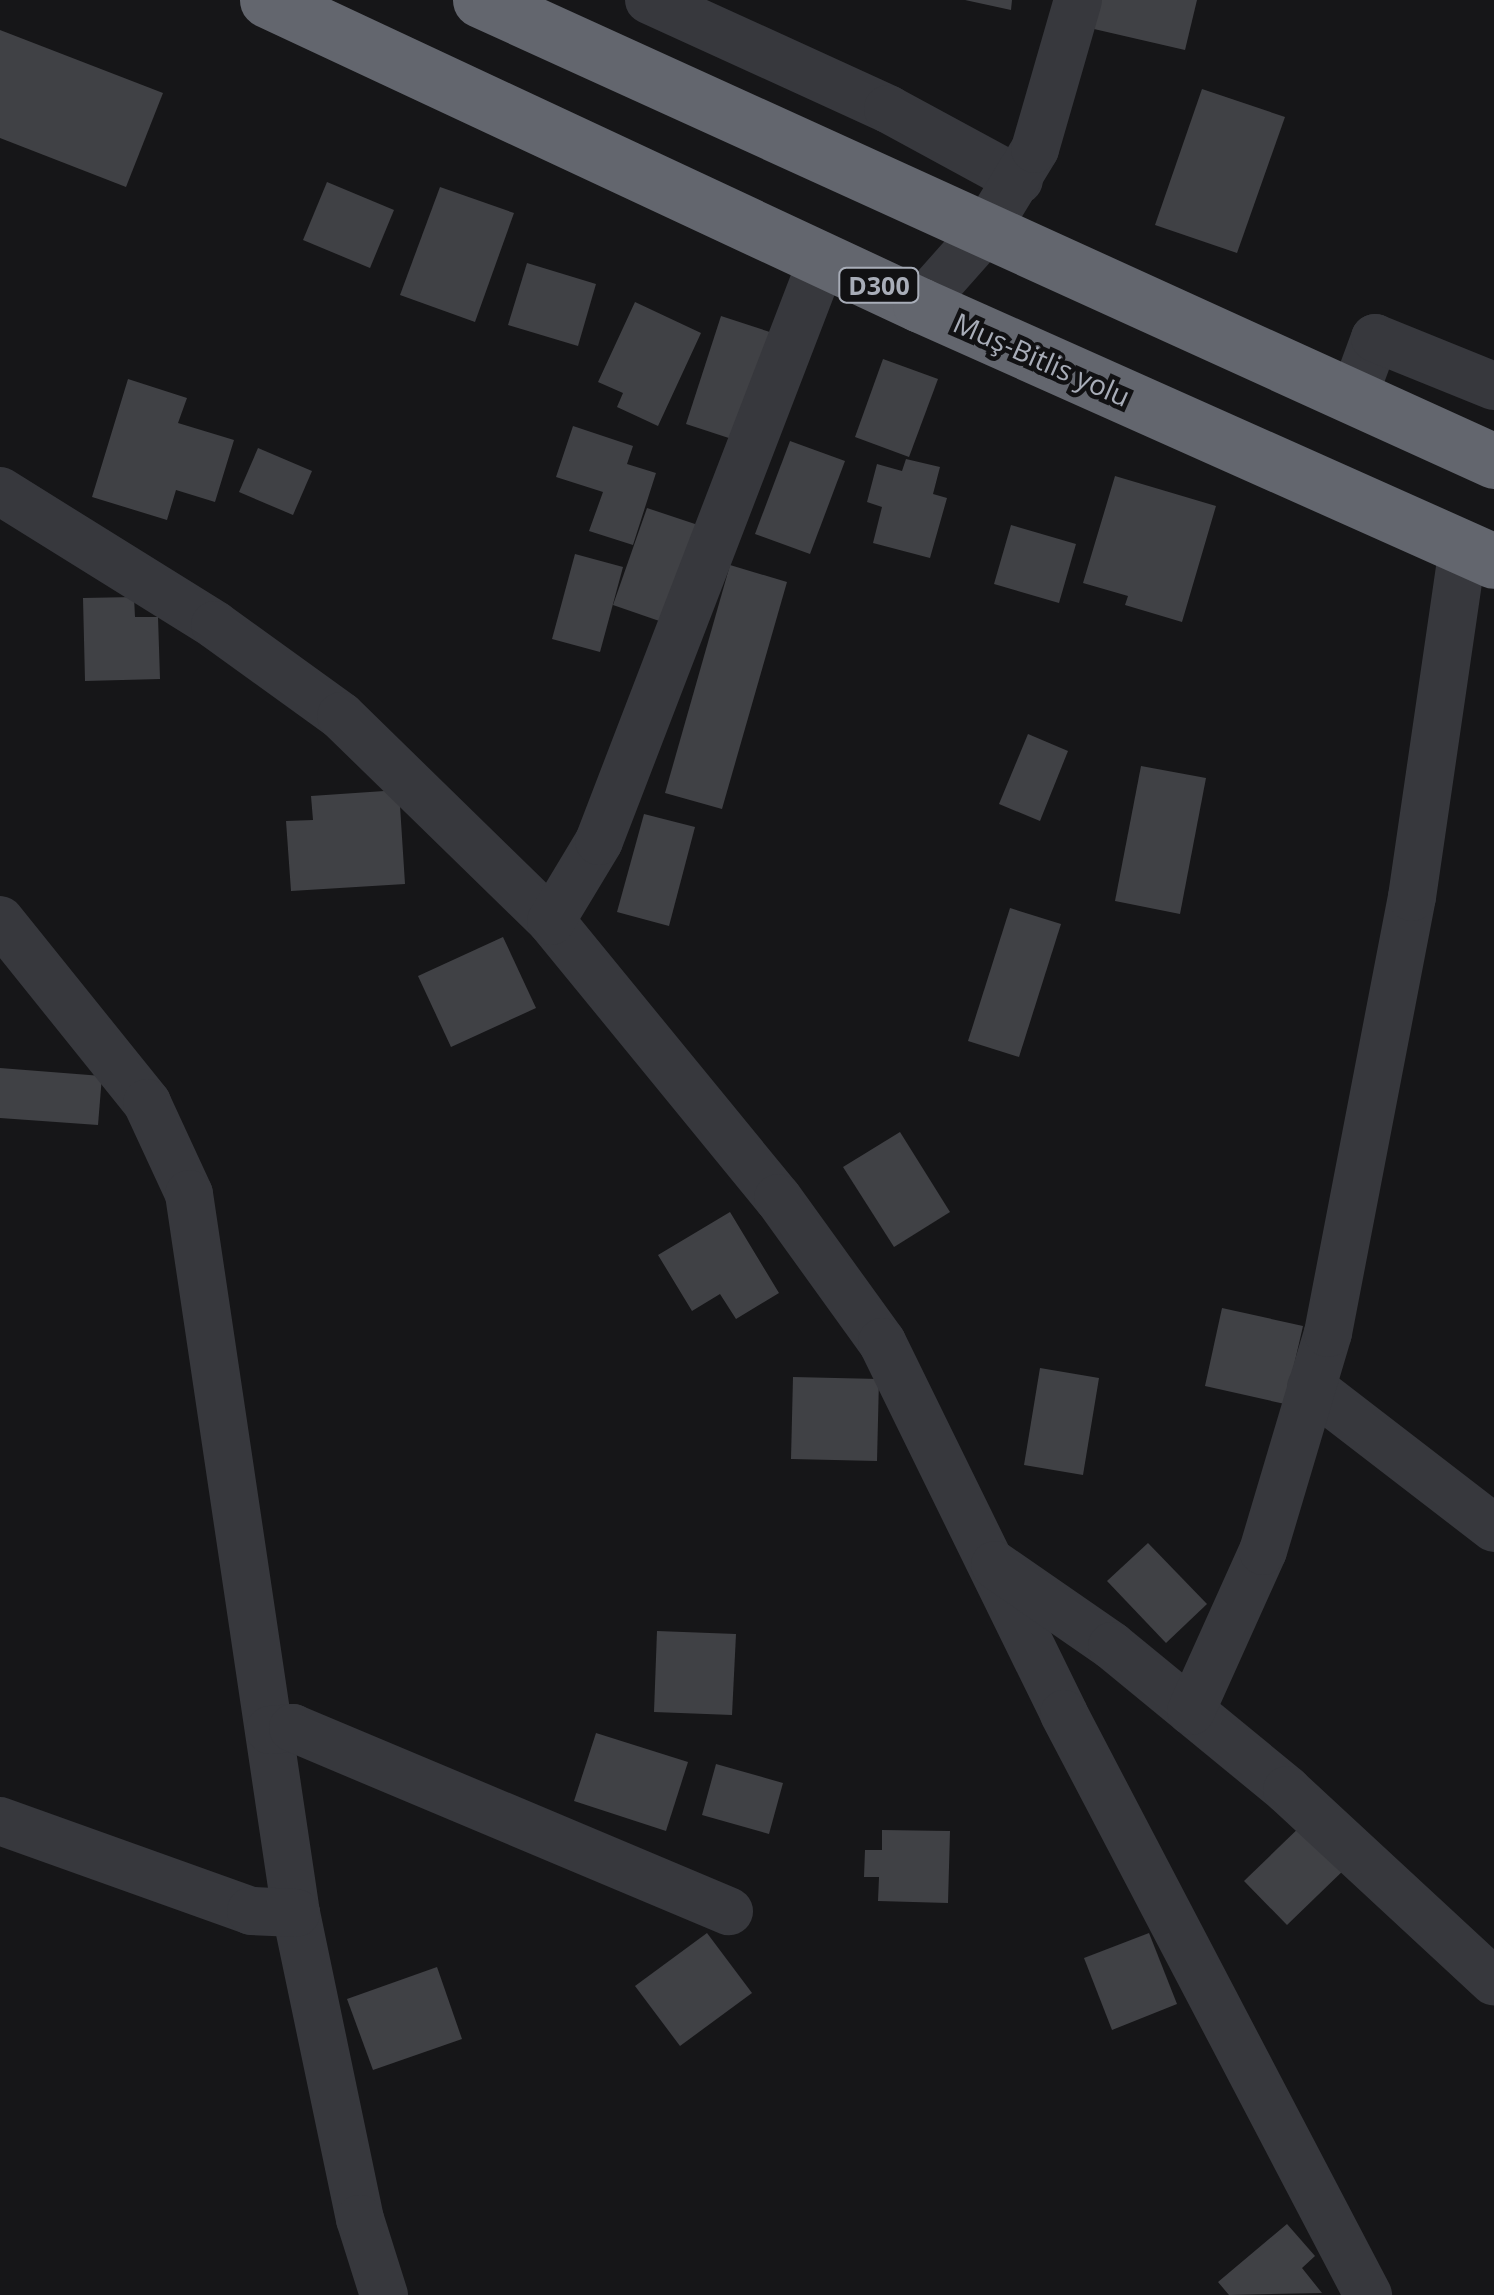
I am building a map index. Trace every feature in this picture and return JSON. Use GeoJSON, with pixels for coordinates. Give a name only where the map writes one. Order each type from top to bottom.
{"type":"FeatureCollection","features":[{"type":"Feature","properties":{"kind":"highway","name":"Muş-Bitlis yolu"},"geometry":{"type":"LineString","coordinates":[[267,0],[920,304],[1479,554]]}},
{"type":"Feature","properties":{"kind":"highway"},"geometry":{"type":"LineString","coordinates":[[480,0],[984,234],[1494,461]]}},
{"type":"Feature","properties":{"kind":"street"},"geometry":{"type":"LineString","coordinates":[[920,304],[984,234],[1035,149],[1078,0]]}},
{"type":"Feature","properties":{"kind":"street"},"geometry":{"type":"LineString","coordinates":[[641,74],[666,4],[888,109],[1018,180]]}},
{"type":"Feature","properties":{"kind":"street"},"geometry":{"type":"LineString","coordinates":[[551,921],[599,841],[822,258]]}},
{"type":"Feature","properties":{"kind":"street"},"geometry":{"type":"LineString","coordinates":[[1353,398],[1375,338],[1494,386]]}},
{"type":"Feature","properties":{"kind":"street"},"geometry":{"type":"LineString","coordinates":[[0,491],[215,625],[341,716],[551,921],[778,1198],[882,1342],[990,1561],[1368,2295]]}},
{"type":"Feature","properties":{"kind":"street"},"geometry":{"type":"LineString","coordinates":[[1191,1711],[1264,1551],[1312,1387],[1479,554]]}},
{"type":"Feature","properties":{"kind":"street"},"geometry":{"type":"LineString","coordinates":[[0,920],[146,1103],[189,1194],[296,1913],[360,2219],[384,2295]]}},
{"type":"Feature","properties":{"kind":"street"},"geometry":{"type":"LineString","coordinates":[[1312,1387],[1494,1528]]}},
{"type":"Feature","properties":{"kind":"street"},"geometry":{"type":"LineString","coordinates":[[990,1561],[1191,1711],[1485,1957]]}},
{"type":"Feature","properties":{"kind":"street"},"geometry":{"type":"LineString","coordinates":[[270,1730],[293,1728],[728,1911]]}},
{"type":"Feature","properties":{"kind":"street"},"geometry":{"type":"LineString","coordinates":[[0,1821],[251,1911],[296,1913]]}},
{"type":"Feature","properties":{"kind":"building"},"geometry":{"type":"Polygon","coordinates":[[[965,0],[1012,0],[1011,10],[965,0]]]}},
{"type":"Feature","properties":{"kind":"building"},"geometry":{"type":"Polygon","coordinates":[[[1101,0],[1197,0],[1185,50],[1094,29],[1101,0]]]}},
{"type":"Feature","properties":{"kind":"building"},"geometry":{"type":"Polygon","coordinates":[[[0,30],[163,93],[126,187],[0,138],[0,30]]]}},
{"type":"Feature","properties":{"kind":"building"},"geometry":{"type":"Polygon","coordinates":[[[1202,89],[1285,117],[1237,253],[1155,225],[1202,89]]]}},
{"type":"Feature","properties":{"kind":"building"},"geometry":{"type":"Polygon","coordinates":[[[327,182],[394,210],[370,268],[303,240],[327,182]]]}},
{"type":"Feature","properties":{"kind":"building"},"geometry":{"type":"Polygon","coordinates":[[[440,187],[514,213],[475,322],[400,295],[440,187]]]}},
{"type":"Feature","properties":{"kind":"building"},"geometry":{"type":"Polygon","coordinates":[[[527,263],[596,284],[578,346],[508,325],[527,263]]]}},
{"type":"Feature","properties":{"kind":"building"},"geometry":{"type":"Polygon","coordinates":[[[635,302],[701,333],[658,426],[617,407],[623,393],[598,382],[635,302]]]}},
{"type":"Feature","properties":{"kind":"building"},"geometry":{"type":"Polygon","coordinates":[[[721,316],[773,333],[738,441],[686,424],[721,316]]]}},
{"type":"Feature","properties":{"kind":"building"},"geometry":{"type":"Polygon","coordinates":[[[883,359],[938,379],[909,457],[855,437],[883,359]]]}},
{"type":"Feature","properties":{"kind":"building"},"geometry":{"type":"Polygon","coordinates":[[[128,379],[187,398],[178,423],[234,440],[215,502],[176,490],[167,520],[92,497],[128,379]]]}},
{"type":"Feature","properties":{"kind":"building"},"geometry":{"type":"Polygon","coordinates":[[[573,426],[633,446],[627,464],[656,473],[633,545],[589,531],[603,492],[556,477],[573,426]]]}},
{"type":"Feature","properties":{"kind":"building"},"geometry":{"type":"Polygon","coordinates":[[[790,441],[845,461],[810,554],[755,534],[790,441]]]}},
{"type":"Feature","properties":{"kind":"building"},"geometry":{"type":"Polygon","coordinates":[[[258,448],[312,471],[293,515],[239,492],[258,448]]]}},
{"type":"Feature","properties":{"kind":"building"},"geometry":{"type":"Polygon","coordinates":[[[906,459],[940,467],[933,494],[947,498],[930,558],[873,543],[882,507],[867,502],[877,464],[902,471],[906,459]]]}},
{"type":"Feature","properties":{"kind":"building"},"geometry":{"type":"Polygon","coordinates":[[[1115,476],[1216,506],[1182,622],[1125,605],[1128,596],[1083,583],[1115,476]]]}},
{"type":"Feature","properties":{"kind":"building"},"geometry":{"type":"Polygon","coordinates":[[[647,508],[701,526],[668,624],[613,605],[647,508]]]}},
{"type":"Feature","properties":{"kind":"building"},"geometry":{"type":"Polygon","coordinates":[[[1011,525],[1076,544],[1059,603],[994,584],[1011,525]]]}},
{"type":"Feature","properties":{"kind":"building"},"geometry":{"type":"Polygon","coordinates":[[[575,554],[623,567],[600,652],[552,639],[575,554]]]}},
{"type":"Feature","properties":{"kind":"building"},"geometry":{"type":"Polygon","coordinates":[[[730,565],[787,582],[722,809],[665,793],[730,565]]]}},
{"type":"Feature","properties":{"kind":"building"},"geometry":{"type":"Polygon","coordinates":[[[134,597],[135,617],[158,617],[160,679],[85,681],[83,598],[134,597]]]}},
{"type":"Feature","properties":{"kind":"building"},"geometry":{"type":"Polygon","coordinates":[[[1028,734],[1068,751],[1040,821],[999,804],[1028,734]]]}},
{"type":"Feature","properties":{"kind":"building"},"geometry":{"type":"Polygon","coordinates":[[[1141,766],[1206,778],[1180,914],[1115,901],[1141,766]]]}},
{"type":"Feature","properties":{"kind":"building"},"geometry":{"type":"Polygon","coordinates":[[[399,790],[405,884],[291,891],[286,821],[313,820],[311,796],[399,790]]]}},
{"type":"Feature","properties":{"kind":"building"},"geometry":{"type":"Polygon","coordinates":[[[644,814],[695,827],[669,926],[617,912],[644,814]]]}},
{"type":"Feature","properties":{"kind":"building"},"geometry":{"type":"Polygon","coordinates":[[[1010,908],[1061,924],[1019,1057],[968,1041],[1010,908]]]}},
{"type":"Feature","properties":{"kind":"building"},"geometry":{"type":"Polygon","coordinates":[[[503,937],[536,1008],[451,1047],[418,976],[503,937]]]}},
{"type":"Feature","properties":{"kind":"building"},"geometry":{"type":"Polygon","coordinates":[[[0,1068],[102,1076],[98,1125],[0,1118],[0,1068]]]}},
{"type":"Feature","properties":{"kind":"building"},"geometry":{"type":"Polygon","coordinates":[[[900,1132],[950,1212],[894,1247],[843,1167],[900,1132]]]}},
{"type":"Feature","properties":{"kind":"building"},"geometry":{"type":"Polygon","coordinates":[[[730,1212],[779,1293],[736,1319],[720,1294],[692,1311],[658,1255],[730,1212]]]}},
{"type":"Feature","properties":{"kind":"building"},"geometry":{"type":"Polygon","coordinates":[[[1222,1308],[1303,1326],[1285,1404],[1205,1386],[1222,1308]]]}},
{"type":"Feature","properties":{"kind":"building"},"geometry":{"type":"Polygon","coordinates":[[[1040,1368],[1099,1378],[1083,1475],[1024,1465],[1040,1368]]]}},
{"type":"Feature","properties":{"kind":"building"},"geometry":{"type":"Polygon","coordinates":[[[793,1377],[879,1379],[877,1461],[791,1459],[793,1377]]]}},
{"type":"Feature","properties":{"kind":"building"},"geometry":{"type":"Polygon","coordinates":[[[1148,1543],[1207,1604],[1166,1643],[1107,1581],[1148,1543]]]}},
{"type":"Feature","properties":{"kind":"building"},"geometry":{"type":"Polygon","coordinates":[[[657,1631],[736,1634],[732,1715],[654,1712],[657,1631]]]}},
{"type":"Feature","properties":{"kind":"building"},"geometry":{"type":"Polygon","coordinates":[[[596,1733],[688,1762],[666,1831],[574,1801],[596,1733]]]}},
{"type":"Feature","properties":{"kind":"building"},"geometry":{"type":"Polygon","coordinates":[[[716,1764],[783,1783],[769,1834],[702,1815],[716,1764]]]}},
{"type":"Feature","properties":{"kind":"building"},"geometry":{"type":"Polygon","coordinates":[[[1306,1821],[1349,1865],[1287,1925],[1244,1881],[1306,1821]]]}},
{"type":"Feature","properties":{"kind":"building"},"geometry":{"type":"Polygon","coordinates":[[[882,1830],[950,1831],[948,1903],[878,1901],[879,1877],[864,1877],[865,1850],[882,1850],[882,1830]]]}},
{"type":"Feature","properties":{"kind":"building"},"geometry":{"type":"Polygon","coordinates":[[[707,1933],[752,1993],[680,2046],[635,1986],[707,1933]]]}},
{"type":"Feature","properties":{"kind":"building"},"geometry":{"type":"Polygon","coordinates":[[[1149,1933],[1177,2004],[1112,2030],[1084,1958],[1149,1933]]]}},
{"type":"Feature","properties":{"kind":"building"},"geometry":{"type":"Polygon","coordinates":[[[437,1967],[462,2039],[373,2070],[347,1999],[437,1967]]]}},
{"type":"Feature","properties":{"kind":"building"},"geometry":{"type":"Polygon","coordinates":[[[1287,2224],[1315,2256],[1302,2268],[1322,2293],[1229,2295],[1218,2282],[1287,2224]]]}}]}
